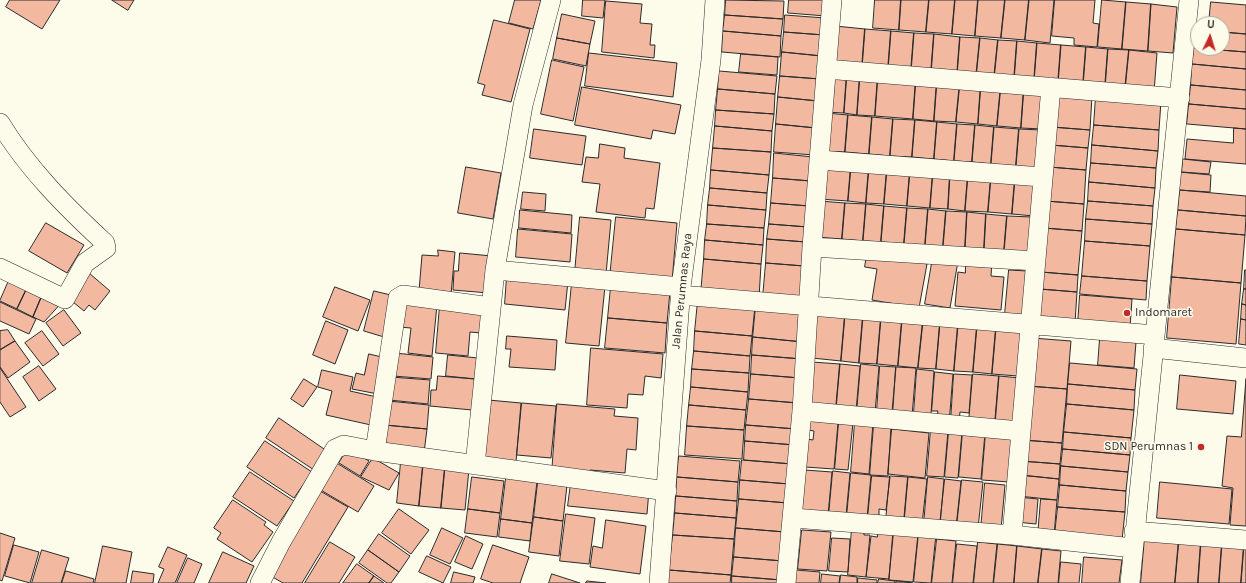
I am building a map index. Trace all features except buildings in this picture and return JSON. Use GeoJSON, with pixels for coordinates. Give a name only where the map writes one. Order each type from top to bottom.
{"type":"FeatureCollection","features":[{"type":"Feature","properties":{"kind":"street"},"geometry":{"type":"LineString","coordinates":[[475,466],[495,270],[523,105],[551,0]]}},
{"type":"Feature","properties":{"kind":"street","name":"Jalan Perumnas Raya"},"geometry":{"type":"LineString","coordinates":[[659,583],[667,491],[680,291],[711,60],[715,0]]}},
{"type":"Feature","properties":{"kind":"street"},"geometry":{"type":"LineString","coordinates":[[786,583],[802,411],[810,307],[812,247],[832,0]]}},
{"type":"Feature","properties":{"kind":"street"},"geometry":{"type":"LineString","coordinates":[[1130,583],[1189,0]]}},
{"type":"Feature","properties":{"kind":"street"},"geometry":{"type":"LineString","coordinates":[[826,68],[1180,98]]}},
{"type":"Feature","properties":{"kind":"street"},"geometry":{"type":"LineString","coordinates":[[1012,535],[1029,324],[1051,87]]}},
{"type":"Feature","properties":{"kind":"street"},"geometry":{"type":"LineString","coordinates":[[0,123],[27,164],[71,211],[105,243],[106,248],[85,263],[65,299],[0,268]]}},
{"type":"Feature","properties":{"kind":"street"},"geometry":{"type":"LineString","coordinates":[[819,160],[1042,177]]}},
{"type":"Feature","properties":{"kind":"street"},"geometry":{"type":"LineString","coordinates":[[812,247],[1036,261]]}},
{"type":"Feature","properties":{"kind":"street"},"geometry":{"type":"LineString","coordinates":[[495,270],[810,307],[1029,324],[1154,342],[1246,358]]}},
{"type":"Feature","properties":{"kind":"street"},"geometry":{"type":"LineString","coordinates":[[375,451],[398,298],[403,295],[491,306]]}},
{"type":"Feature","properties":{"kind":"street"},"geometry":{"type":"LineString","coordinates":[[802,411],[1020,431]]}},
{"type":"Feature","properties":{"kind":"street"},"geometry":{"type":"LineString","coordinates":[[260,583],[281,542],[335,449],[344,445],[475,466],[667,491]]}},
{"type":"Feature","properties":{"kind":"street"},"geometry":{"type":"LineString","coordinates":[[793,518],[1012,535],[1134,540],[1246,540]]}},
{"type":"Feature","properties":{"kind":"place","name":"Indomaret"},"geometry":{"type":"Point","coordinates":[1127,313]}},
{"type":"Feature","properties":{"kind":"place","name":"SDN Perumnas 1"},"geometry":{"type":"Point","coordinates":[1201,447]}}]}
